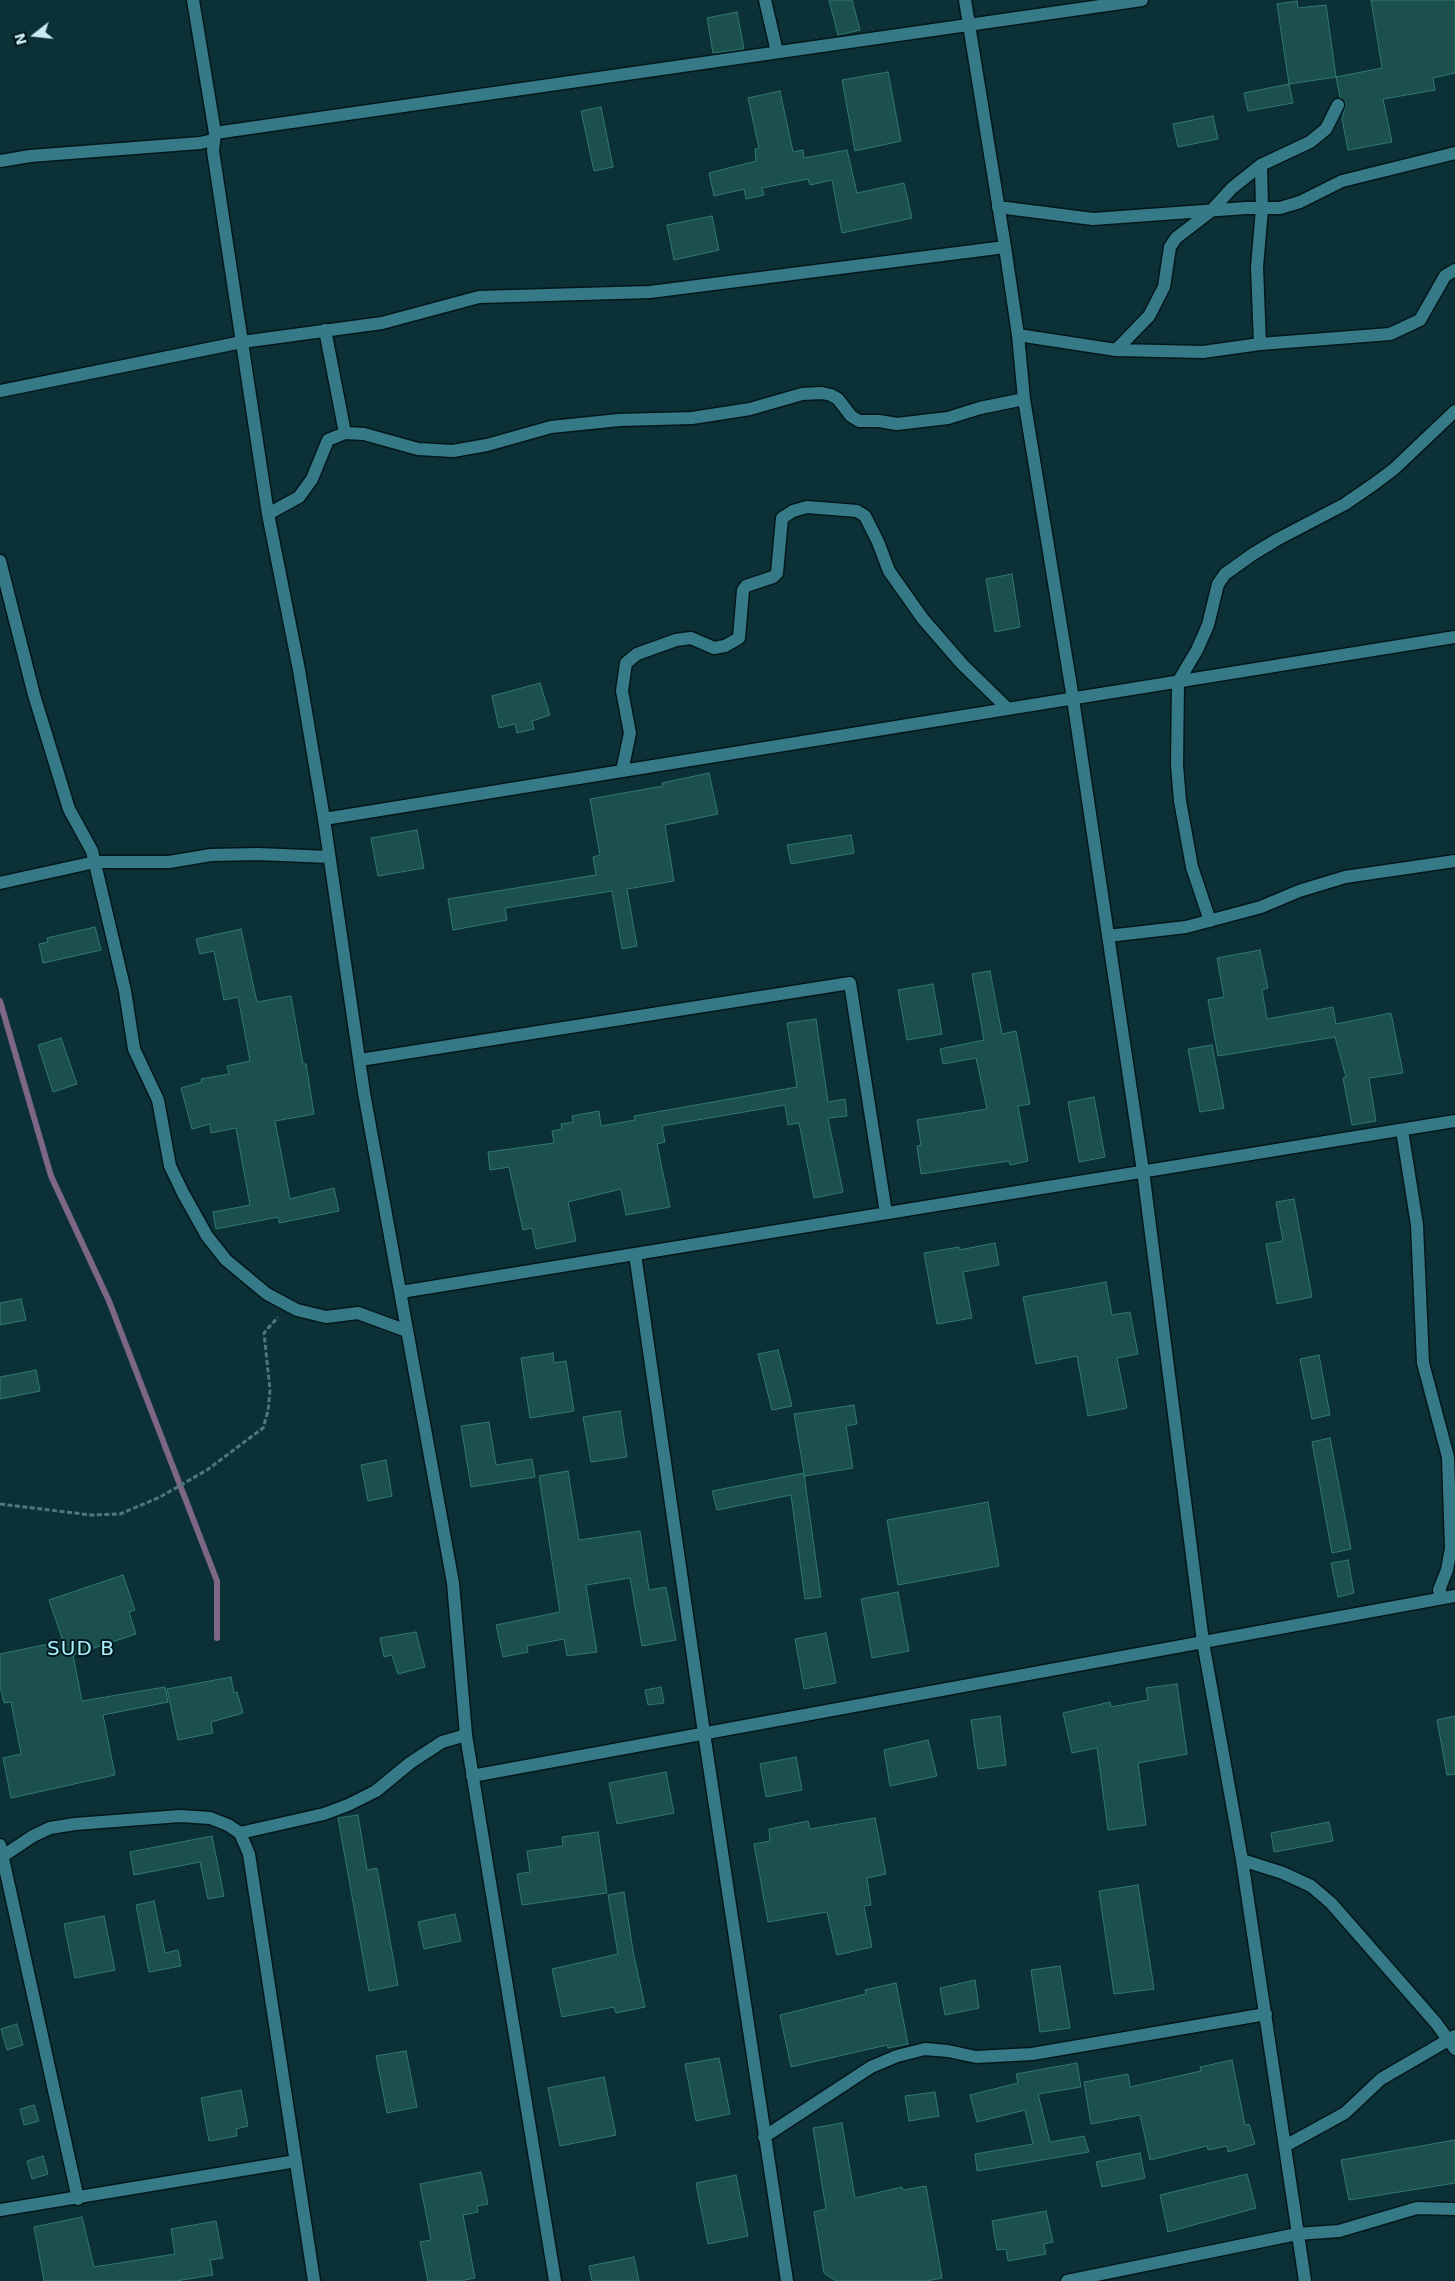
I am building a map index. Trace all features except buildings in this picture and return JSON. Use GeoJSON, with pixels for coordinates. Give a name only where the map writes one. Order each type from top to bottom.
{"type":"FeatureCollection","features":[{"type":"Feature","properties":{"kind":"street"},"geometry":{"type":"LineString","coordinates":[[193,0],[268,514],[299,670],[324,819],[360,1060],[453,1583],[466,1734],[472,1776],[555,2281]]}},
{"type":"Feature","properties":{"kind":"street"},"geometry":{"type":"LineString","coordinates":[[765,0],[777,52]]}},
{"type":"Feature","properties":{"kind":"street"},"geometry":{"type":"LineString","coordinates":[[965,0],[1006,247],[1018,335],[1024,399],[1073,699],[1143,1171],[1203,1642],[1242,1860],[1305,2281]]}},
{"type":"Feature","properties":{"kind":"street"},"geometry":{"type":"LineString","coordinates":[[0,161],[30,156],[200,143],[214,136],[1136,0]]}},
{"type":"Feature","properties":{"kind":"street"},"geometry":{"type":"LineString","coordinates":[[1116,350],[1149,316],[1164,287],[1170,247],[1176,238],[1211,211],[1232,188],[1261,166],[1310,142],[1326,130],[1338,105]]}},
{"type":"Feature","properties":{"kind":"street"},"geometry":{"type":"LineString","coordinates":[[998,207],[1093,218],[1246,208],[1280,208],[1300,202],[1342,181],[1455,153]]}},
{"type":"Feature","properties":{"kind":"street"},"geometry":{"type":"LineString","coordinates":[[1260,344],[1257,267],[1262,209],[1261,166]]}},
{"type":"Feature","properties":{"kind":"street"},"geometry":{"type":"LineString","coordinates":[[0,392],[242,342],[382,323],[479,297],[650,292],[1006,247]]}},
{"type":"Feature","properties":{"kind":"street"},"geometry":{"type":"LineString","coordinates":[[1018,335],[1116,350],[1203,352],[1260,344],[1390,334],[1420,320],[1445,276],[1455,270]]}},
{"type":"Feature","properties":{"kind":"street"},"geometry":{"type":"LineString","coordinates":[[325,330],[344,433]]}},
{"type":"Feature","properties":{"kind":"street"},"geometry":{"type":"LineString","coordinates":[[268,514],[289,505],[299,497],[312,479],[328,440],[344,433],[364,434],[418,449],[454,451],[486,445],[551,427],[619,420],[692,418],[750,410],[802,394],[822,393],[831,395],[838,399],[850,416],[858,421],[879,421],[897,424],[948,418],[980,408],[1024,399]]}},
{"type":"Feature","properties":{"kind":"street"},"geometry":{"type":"LineString","coordinates":[[1210,921],[1192,867],[1180,801],[1177,765],[1178,682],[1198,650],[1208,625],[1218,584],[1225,574],[1278,538],[1345,504],[1394,469],[1455,411]]}},
{"type":"Feature","properties":{"kind":"street"},"geometry":{"type":"LineString","coordinates":[[622,771],[630,733],[622,691],[626,664],[637,654],[676,640],[690,638],[714,648],[725,646],[739,638],[743,590],[746,586],[773,577],[777,573],[782,518],[793,511],[807,507],[857,511],[865,516],[878,542],[889,571],[923,619],[962,664],[1008,709]]}},
{"type":"Feature","properties":{"kind":"street"},"geometry":{"type":"LineString","coordinates":[[0,561],[34,695],[69,810],[92,851],[124,991],[134,1049],[158,1100],[170,1166],[195,1217],[226,1260],[268,1294],[289,1306],[326,1317],[358,1313],[407,1330]]}},
{"type":"Feature","properties":{"kind":"street"},"geometry":{"type":"LineString","coordinates":[[324,819],[1455,638]]}},
{"type":"Feature","properties":{"kind":"street"},"geometry":{"type":"LineString","coordinates":[[0,883],[95,862],[169,862],[211,855],[258,854],[329,858]]}},
{"type":"Feature","properties":{"kind":"street"},"geometry":{"type":"LineString","coordinates":[[1108,936],[1186,927],[1261,907],[1299,891],[1345,877],[1455,860]]}},
{"type":"Feature","properties":{"kind":"street"},"geometry":{"type":"LineString","coordinates":[[360,1060],[850,983],[886,1213]]}},
{"type":"Feature","properties":{"kind":"street"},"geometry":{"type":"LineString","coordinates":[[401,1292],[1455,1121]]}},
{"type":"Feature","properties":{"kind":"street"},"geometry":{"type":"LineString","coordinates":[[1402,1130],[1417,1225],[1423,1363],[1448,1457],[1450,1548],[1447,1570],[1439,1590],[1449,1597]]}},
{"type":"Feature","properties":{"kind":"street"},"geometry":{"type":"LineString","coordinates":[[635,1254],[704,1733],[787,2281]]}},
{"type":"Feature","properties":{"kind":"street"},"geometry":{"type":"LineString","coordinates":[[472,1776],[1449,1597]]}},
{"type":"Feature","properties":{"kind":"street"},"geometry":{"type":"LineString","coordinates":[[240,1833],[324,1814],[348,1805],[376,1791],[410,1763],[442,1742],[466,1734]]}},
{"type":"Feature","properties":{"kind":"street"},"geometry":{"type":"LineString","coordinates":[[78,2199],[2,1851],[50,1828],[75,1824],[180,1816],[210,1818],[228,1825],[240,1833],[249,1854],[314,2281]]}},
{"type":"Feature","properties":{"kind":"street"},"geometry":{"type":"LineString","coordinates":[[1242,1860],[1283,1873],[1311,1886],[1331,1902],[1453,2042],[1381,2080],[1339,2117],[1285,2146]]}},
{"type":"Feature","properties":{"kind":"street"},"geometry":{"type":"LineString","coordinates":[[764,2136],[871,2068],[906,2054],[925,2049],[948,2051],[976,2057],[1032,2054],[1266,2014]]}},
{"type":"Feature","properties":{"kind":"street"},"geometry":{"type":"LineString","coordinates":[[0,2210],[78,2199],[296,2161]]}},
{"type":"Feature","properties":{"kind":"street"},"geometry":{"type":"LineString","coordinates":[[1067,2281],[1297,2234],[1339,2231],[1417,2208],[1455,2209]]}},
{"type":"Feature","properties":{"kind":"path"},"geometry":{"type":"LineString","coordinates":[[0,1504],[91,1515],[120,1514],[160,1497],[207,1470],[263,1428],[268,1411],[270,1390],[264,1333],[289,1306]]}},
{"type":"Feature","properties":{"kind":"waterway"},"geometry":{"type":"LineString","coordinates":[[0,1001],[51,1176],[109,1301],[217,1581],[217,1638]]}},
{"type":"Feature","properties":{"kind":"district","name":"SUD B"},"geometry":{"type":"Point","coordinates":[81,1650]}}]}
